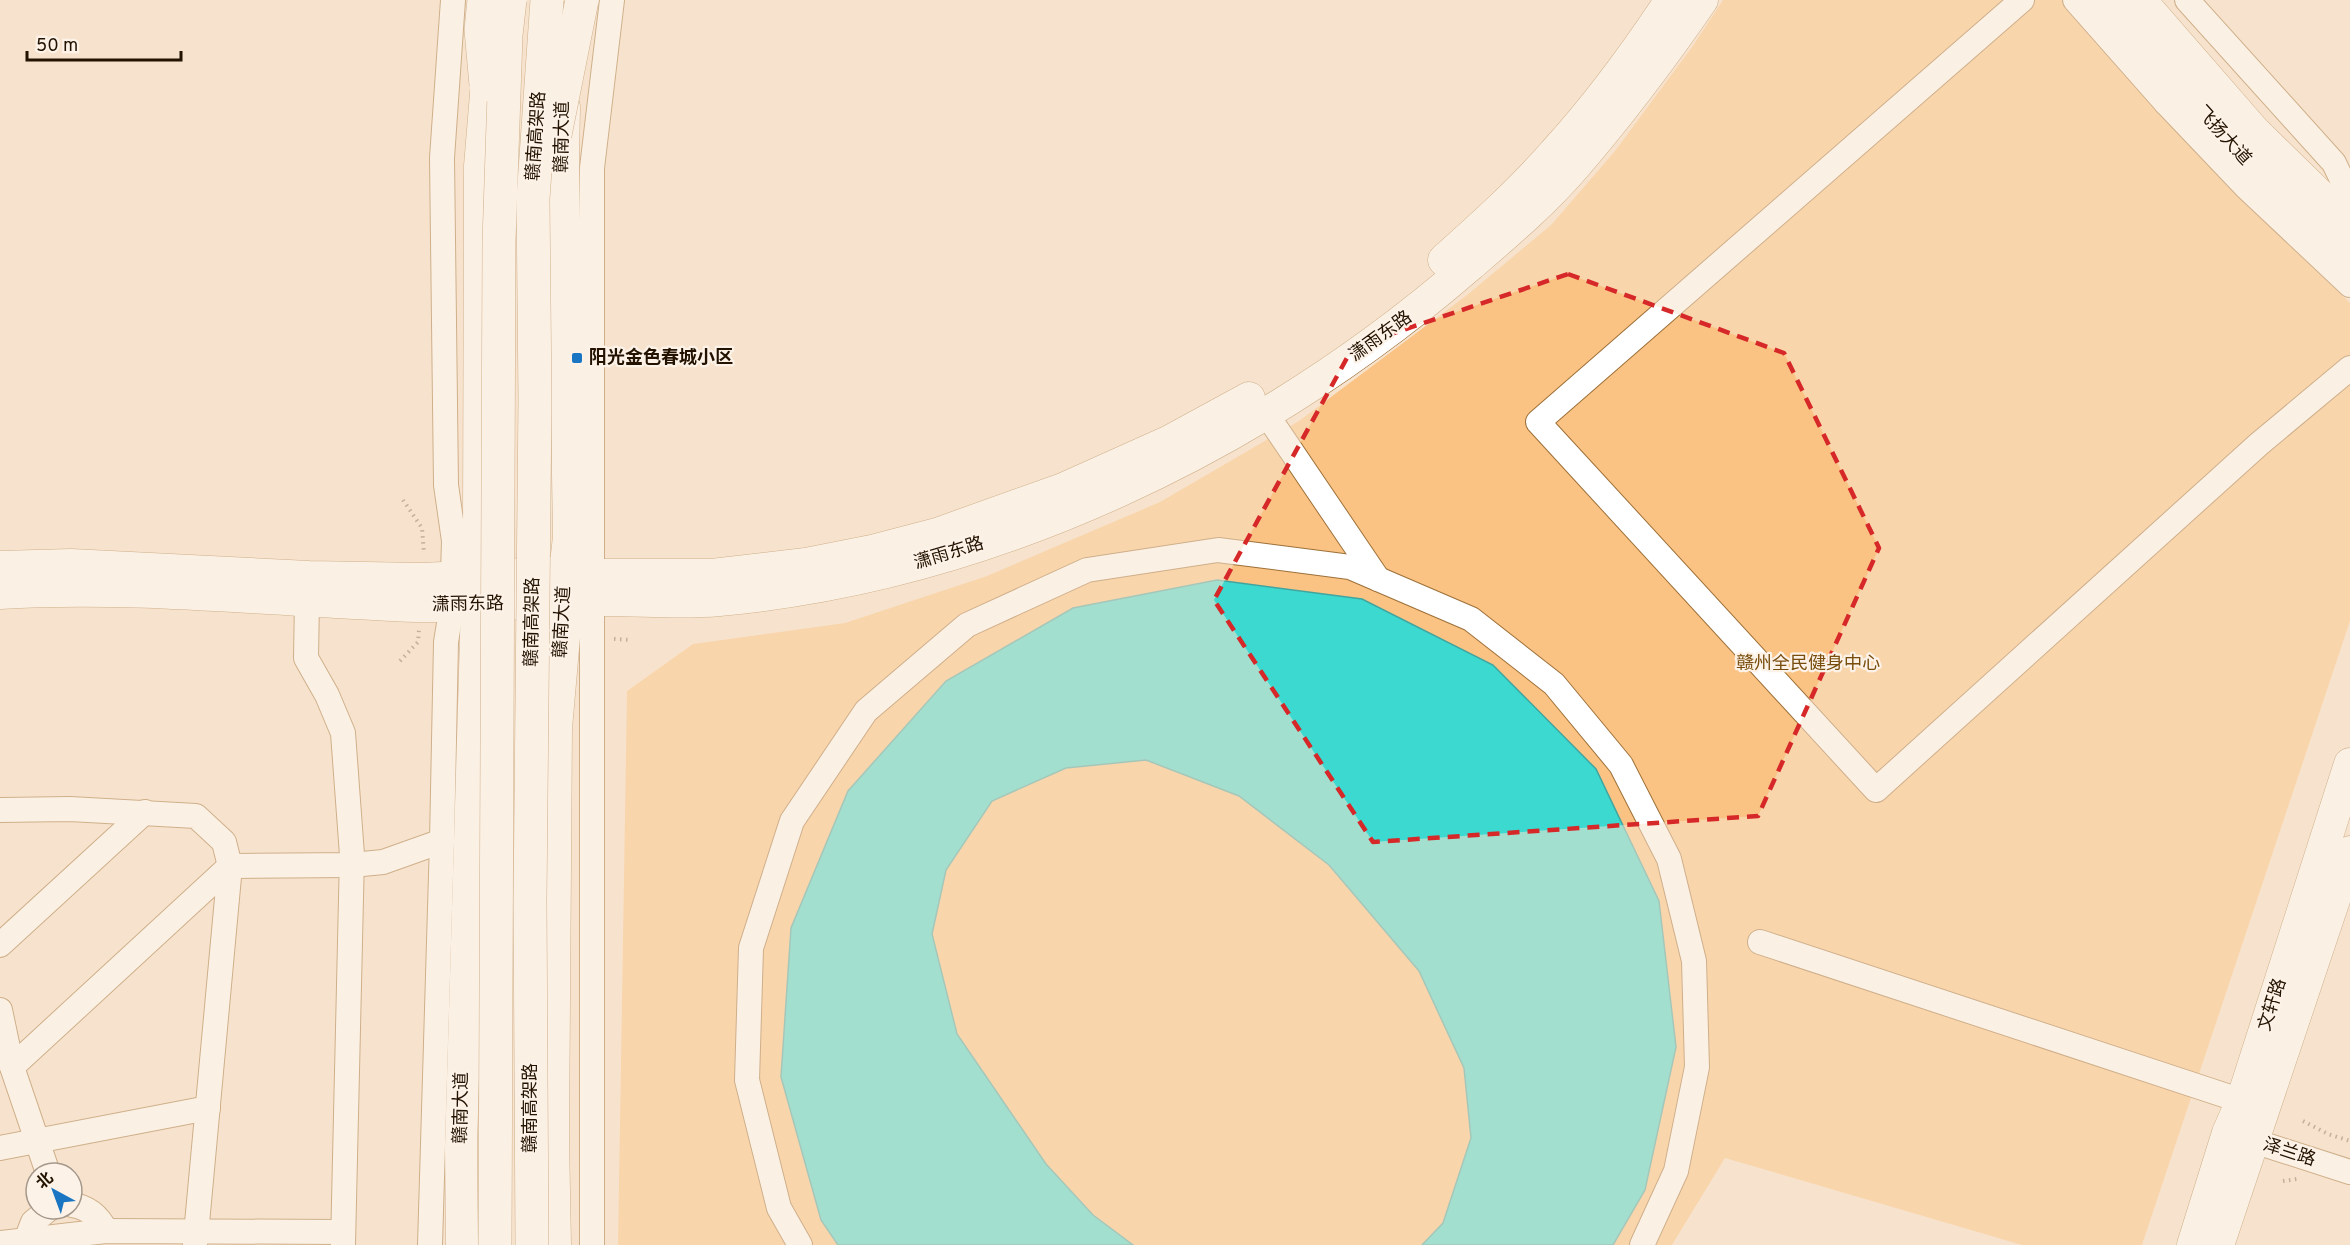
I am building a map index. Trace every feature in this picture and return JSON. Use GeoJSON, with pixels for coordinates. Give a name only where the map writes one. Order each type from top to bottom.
{"type":"FeatureCollection","features":[{"type":"Feature","properties":{"kind":"highway"},"geometry":{"type":"LineString","coordinates":[[484,0],[482,30],[499,241]]}},
{"type":"Feature","properties":{"kind":"highway","name":"赣南高架路"},"geometry":{"type":"LineString","coordinates":[[495,1245],[499,241],[506,35],[510,0]]}},
{"type":"Feature","properties":{"kind":"highway","name":"赣南高架路"},"geometry":{"type":"LineString","coordinates":[[532,1245],[530,901],[535,400],[533,199],[547,0]]}},
{"type":"Feature","properties":{"kind":"highway"},"geometry":{"type":"LineString","coordinates":[[534,239],[582,0]]}},
{"type":"Feature","properties":{"kind":"main road","name":"赣南大道"},"geometry":{"type":"LineString","coordinates":[[462,1245],[460,1147],[465,591],[480,166],[493,0]]}},
{"type":"Feature","properties":{"kind":"main road","name":"赣南大道"},"geometry":{"type":"LineString","coordinates":[[555,1245],[553,1126],[556,728],[578,588],[569,537],[563,158],[567,0]]}},
{"type":"Feature","properties":{"kind":"main road","name":"潇雨东路"},"geometry":{"type":"LineString","coordinates":[[0,567],[71,565],[309,577],[465,591],[578,588],[806,564],[872,551],[937,534],[1063,489],[1191,429],[1254,396],[1333,346],[1414,287],[1486,222],[1555,152],[1639,49],[1671,0]]}},
{"type":"Feature","properties":{"kind":"main road","name":"潇雨东路"},"geometry":{"type":"LineString","coordinates":[[578,588],[714,601],[812,588],[879,574],[1010,535],[1073,510],[1184,460],[1341,366],[1423,306],[1498,241],[1571,170],[1657,67],[1702,0]]}},
{"type":"Feature","properties":{"kind":"main road","name":"飞扬大道"},"geometry":{"type":"LineString","coordinates":[[2107,0],[2235,151],[2350,262]]}},
{"type":"Feature","properties":{"kind":"main road","name":"飞扬大道"},"geometry":{"type":"LineString","coordinates":[[2140,0],[2254,131],[2350,225]]}},
{"type":"Feature","properties":{"kind":"main road","name":"潇雨东路"},"geometry":{"type":"LineString","coordinates":[[0,593],[68,590],[159,592],[421,606],[465,591]]}},
{"type":"Feature","properties":{"kind":"main road","name":"文轩路"},"geometry":{"type":"LineString","coordinates":[[2218,1245],[2240,1137],[2242,1101],[2350,764]]}},
{"type":"Feature","properties":{"kind":"main road","name":"文轩路"},"geometry":{"type":"LineString","coordinates":[[2193,1245],[2240,1137],[2350,852]]}},
{"type":"Feature","properties":{"kind":"street"},"geometry":{"type":"LineString","coordinates":[[430,1245],[446,642],[465,591],[454,541],[446,485],[441,158],[453,0]]}},
{"type":"Feature","properties":{"kind":"street"},"geometry":{"type":"LineString","coordinates":[[592,1245],[578,588],[593,539],[592,168],[612,0]]}},
{"type":"Feature","properties":{"kind":"street"},"geometry":{"type":"LineString","coordinates":[[2022,0],[1538,422],[1876,790],[2259,444],[2350,368]]}},
{"type":"Feature","properties":{"kind":"street"},"geometry":{"type":"LineString","coordinates":[[2075,0],[2166,104],[2246,187],[2350,285]]}},
{"type":"Feature","properties":{"kind":"street"},"geometry":{"type":"LineString","coordinates":[[2187,0],[2334,163],[2350,196]]}},
{"type":"Feature","properties":{"kind":"street"},"geometry":{"type":"LineString","coordinates":[[2166,104],[2214,127]]}},
{"type":"Feature","properties":{"kind":"street"},"geometry":{"type":"LineString","coordinates":[[1265,412],[1378,579]]}},
{"type":"Feature","properties":{"kind":"street"},"geometry":{"type":"LineString","coordinates":[[800,1245],[779,1208],[747,1080],[751,948],[792,822],[866,711],[967,625],[1088,570],[1218,550],[1350,567],[1471,619],[1554,684],[1622,765],[1669,859],[1694,961],[1697,1067],[1676,1171],[1642,1245]]}},
{"type":"Feature","properties":{"kind":"street"},"geometry":{"type":"LineString","coordinates":[[0,1243],[106,1231],[195,1238],[343,1238],[352,865],[343,733],[327,695],[306,658],[307,600]]}},
{"type":"Feature","properties":{"kind":"street"},"geometry":{"type":"LineString","coordinates":[[0,810],[70,809],[196,816],[224,842],[230,866],[195,1238]]}},
{"type":"Feature","properties":{"kind":"street"},"geometry":{"type":"LineString","coordinates":[[0,945],[146,812]]}},
{"type":"Feature","properties":{"kind":"street"},"geometry":{"type":"LineString","coordinates":[[12,1067],[230,866],[352,865],[383,862],[442,841]]}},
{"type":"Feature","properties":{"kind":"street"},"geometry":{"type":"LineString","coordinates":[[1760,942],[2242,1101]]}},
{"type":"Feature","properties":{"kind":"street"},"geometry":{"type":"LineString","coordinates":[[0,1012],[12,1067],[44,1161]]}},
{"type":"Feature","properties":{"kind":"street"},"geometry":{"type":"LineString","coordinates":[[0,1148],[208,1108]]}},
{"type":"Feature","properties":{"kind":"street","name":"泽兰路"},"geometry":{"type":"LineString","coordinates":[[2240,1137],[2350,1172]]}},
{"type":"Feature","properties":{"kind":"street"},"geometry":{"type":"LineString","coordinates":[[84,1208],[95,1215],[106,1231]]}},
{"type":"Feature","properties":{"kind":"street"},"geometry":{"type":"LineString","coordinates":[[26,1240],[34,1221]]}},
{"type":"Feature","properties":{"kind":"street"},"geometry":{"type":"LineString","coordinates":[[141,1245],[195,1238]]}},
{"type":"Feature","properties":{"kind":"path"},"geometry":{"type":"LineString","coordinates":[[404,500],[422,528],[424,543]]}},
{"type":"Feature","properties":{"kind":"path"},"geometry":{"type":"LineString","coordinates":[[400,661],[418,642]]}},
{"type":"Feature","properties":{"kind":"path"},"geometry":{"type":"LineString","coordinates":[[2303,1121],[2350,1142]]}},
{"type":"Feature","properties":{"kind":"highlighted area"},"geometry":{"type":"Polygon","coordinates":[[[1568,274],[1784,353],[1879,548],[1758,816],[1373,842],[1214,600],[1353,347],[1568,274]]]}},
{"type":"Feature","properties":{"kind":"green space","name":"赣州全民健身中心"},"geometry":{"type":"Polygon","coordinates":[[[1723,0],[2063,0],[2245,203],[2350,303],[2350,621],[2142,1245],[2022,1245],[1725,1158],[1672,1245],[618,1245],[627,691],[693,644],[845,623],[987,576],[1160,502],[1299,421],[1467,295],[1551,225],[1615,151],[1692,47],[1723,0]]]}},
{"type":"Feature","properties":{"kind":"building"},"geometry":{"type":"Polygon","coordinates":[[[1217,580],[1362,599],[1493,665],[1596,769],[1659,901],[1676,1047],[1645,1190],[1613,1245],[1422,1245],[1443,1223],[1471,1138],[1464,1068],[1419,971],[1329,865],[1239,796],[1146,760],[1066,768],[992,801],[946,870],[932,934],[957,1034],[1046,1164],[1093,1215],[1133,1245],[838,1245],[821,1220],[781,1077],[791,928],[848,791],[946,681],[1073,608],[1217,580]]]}},
{"type":"Feature","properties":{"kind":"place","name":"阳光金色春城小区"},"geometry":{"type":"Point","coordinates":[577,358]}}]}
